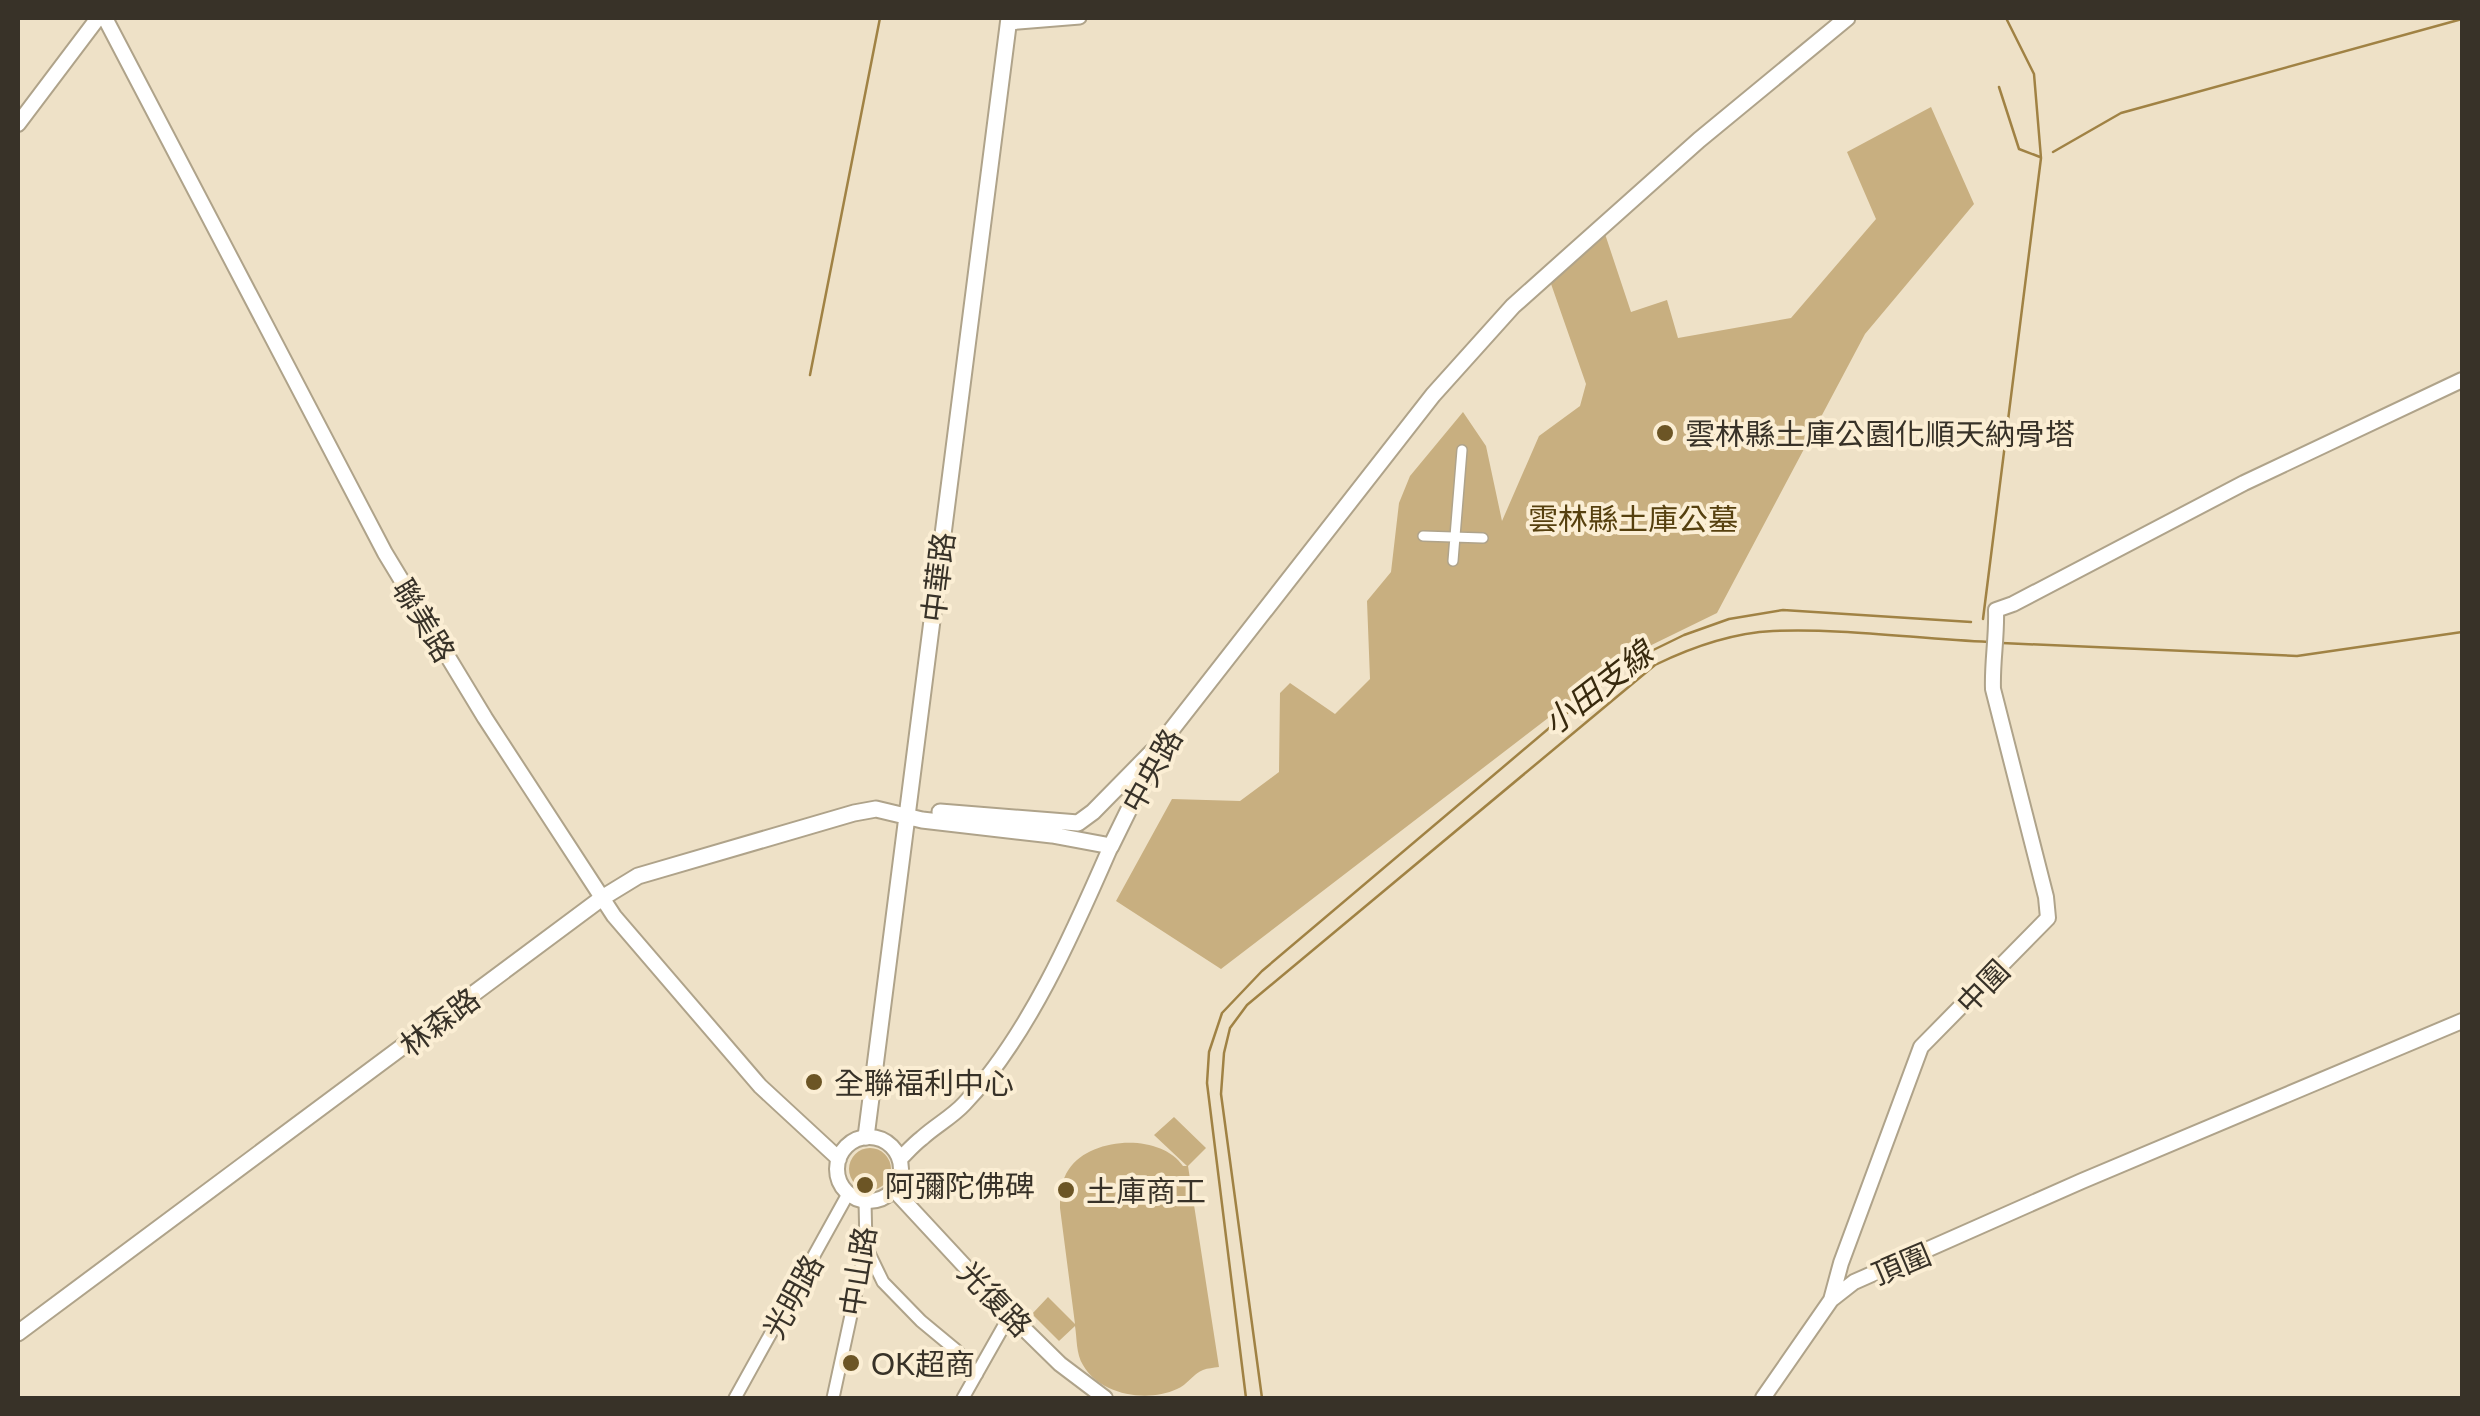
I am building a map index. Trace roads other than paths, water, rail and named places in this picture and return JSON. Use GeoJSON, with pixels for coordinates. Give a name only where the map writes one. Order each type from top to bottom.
{"type":"FeatureCollection","features":[{"type":"Feature","properties":{"kind":"main road","name":"中央路"},"geometry":{"type":"LineString","coordinates":[[1111,846],[1162,742],[1433,396],[1513,306],[1699,140],[1847,18]]}},
{"type":"Feature","properties":{"kind":"main road","name":"中華路"},"geometry":{"type":"LineString","coordinates":[[866,1137],[1008,21]]}},
{"type":"Feature","properties":{"kind":"main road","name":"林森路"},"geometry":{"type":"LineString","coordinates":[[906,815],[924,810],[1078,823],[1094,812],[1162,742]]}},
{"type":"Feature","properties":{"kind":"main road","name":"林森路"},"geometry":{"type":"LineString","coordinates":[[18,1332],[602,898],[638,876],[876,810],[1111,846]]}},
{"type":"Feature","properties":{"kind":"street"},"geometry":{"type":"LineString","coordinates":[[18,124],[102,18]]}},
{"type":"Feature","properties":{"kind":"street","name":"聯美路"},"geometry":{"type":"LineString","coordinates":[[102,18],[385,554],[485,718],[614,916],[760,1086],[838,1159]]}},
{"type":"Feature","properties":{"kind":"street"},"geometry":{"type":"LineString","coordinates":[[1008,21],[1080,18]]}},
{"type":"Feature","properties":{"kind":"street","name":"中圍"},"geometry":{"type":"LineString","coordinates":[[1831,1300],[1922,1048],[2048,918],[1993,689],[1996,610],[2244,483],[2462,380]]}},
{"type":"Feature","properties":{"kind":"street"},"geometry":{"type":"LineString","coordinates":[[1453,561],[1462,450]]}},
{"type":"Feature","properties":{"kind":"street"},"geometry":{"type":"LineString","coordinates":[[1423,536],[1483,538]]}},
{"type":"Feature","properties":{"kind":"street","name":"中央路"},"geometry":{"type":"LineString","coordinates":[[900,1160],[962,1106],[989,1074],[1042,991],[1111,846]]}},
{"type":"Feature","properties":{"kind":"street","name":"頂圍"},"geometry":{"type":"LineString","coordinates":[[1763,1398],[1831,1300],[1854,1282],[2462,1021]]}},
{"type":"Feature","properties":{"kind":"street"},"geometry":{"type":"LineString","coordinates":[[866,1137],[887,1142],[895,1150],[902,1170],[894,1190],[866,1201],[848,1194],[838,1178],[838,1159],[849,1144],[866,1137]]}},
{"type":"Feature","properties":{"kind":"street","name":"光復路"},"geometry":{"type":"LineString","coordinates":[[894,1190],[1010,1315],[1060,1364],[1106,1398]]}},
{"type":"Feature","properties":{"kind":"street","name":"光明路"},"geometry":{"type":"LineString","coordinates":[[735,1398],[848,1194]]}},
{"type":"Feature","properties":{"kind":"street","name":"中山路"},"geometry":{"type":"LineString","coordinates":[[833,1398],[866,1246],[866,1201]]}},
{"type":"Feature","properties":{"kind":"street"},"geometry":{"type":"LineString","coordinates":[[866,1246],[883,1282],[977,1374]]}},
{"type":"Feature","properties":{"kind":"street"},"geometry":{"type":"LineString","coordinates":[[963,1398],[1010,1315]]}},
{"type":"Feature","properties":{"kind":"waterway"},"geometry":{"type":"LineString","coordinates":[[810,375],[880,18]]}},
{"type":"Feature","properties":{"kind":"waterway"},"geometry":{"type":"LineString","coordinates":[[1983,619],[2041,158],[2034,74],[2006,18]]}},
{"type":"Feature","properties":{"kind":"waterway"},"geometry":{"type":"LineString","coordinates":[[2053,152],[2121,113],[2462,19]]}},
{"type":"Feature","properties":{"kind":"waterway"},"geometry":{"type":"LineString","coordinates":[[1999,87],[2019,149],[2040,157]]}},
{"type":"Feature","properties":{"kind":"waterway"},"geometry":{"type":"LineString","coordinates":[[1246,1398],[1207,1083],[1209,1052],[1222,1013],[1262,971],[1580,702],[1641,656],[1729,619],[1783,610],[1971,622]]}},
{"type":"Feature","properties":{"kind":"waterway","name":"小田支線"},"geometry":{"type":"LineString","coordinates":[[1262,1398],[1221,1094],[1230,1028],[1247,1005],[1655,665],[1712,642],[1773,631],[1854,632],[1989,642]]}},
{"type":"Feature","properties":{"kind":"waterway","name":"小田支線"},"geometry":{"type":"LineString","coordinates":[[2002,643],[2297,656],[2462,632]]}},
{"type":"Feature","properties":{"kind":"place","name":"雲林縣土庫公園化順天納骨塔"},"geometry":{"type":"Point","coordinates":[1665,433]}},
{"type":"Feature","properties":{"kind":"place","name":"全聯福利中心"},"geometry":{"type":"Point","coordinates":[814,1082]}},
{"type":"Feature","properties":{"kind":"place","name":"阿彌陀佛碑"},"geometry":{"type":"Point","coordinates":[865,1185]}},
{"type":"Feature","properties":{"kind":"place","name":"土庫商工"},"geometry":{"type":"Point","coordinates":[1066,1190]}},
{"type":"Feature","properties":{"kind":"place","name":"OK超商"},"geometry":{"type":"Point","coordinates":[851,1363]}},
{"type":"Feature","properties":{"kind":"park label","name":"雲林縣土庫公墓"},"geometry":{"type":"Point","coordinates":[1633,518]}}]}
